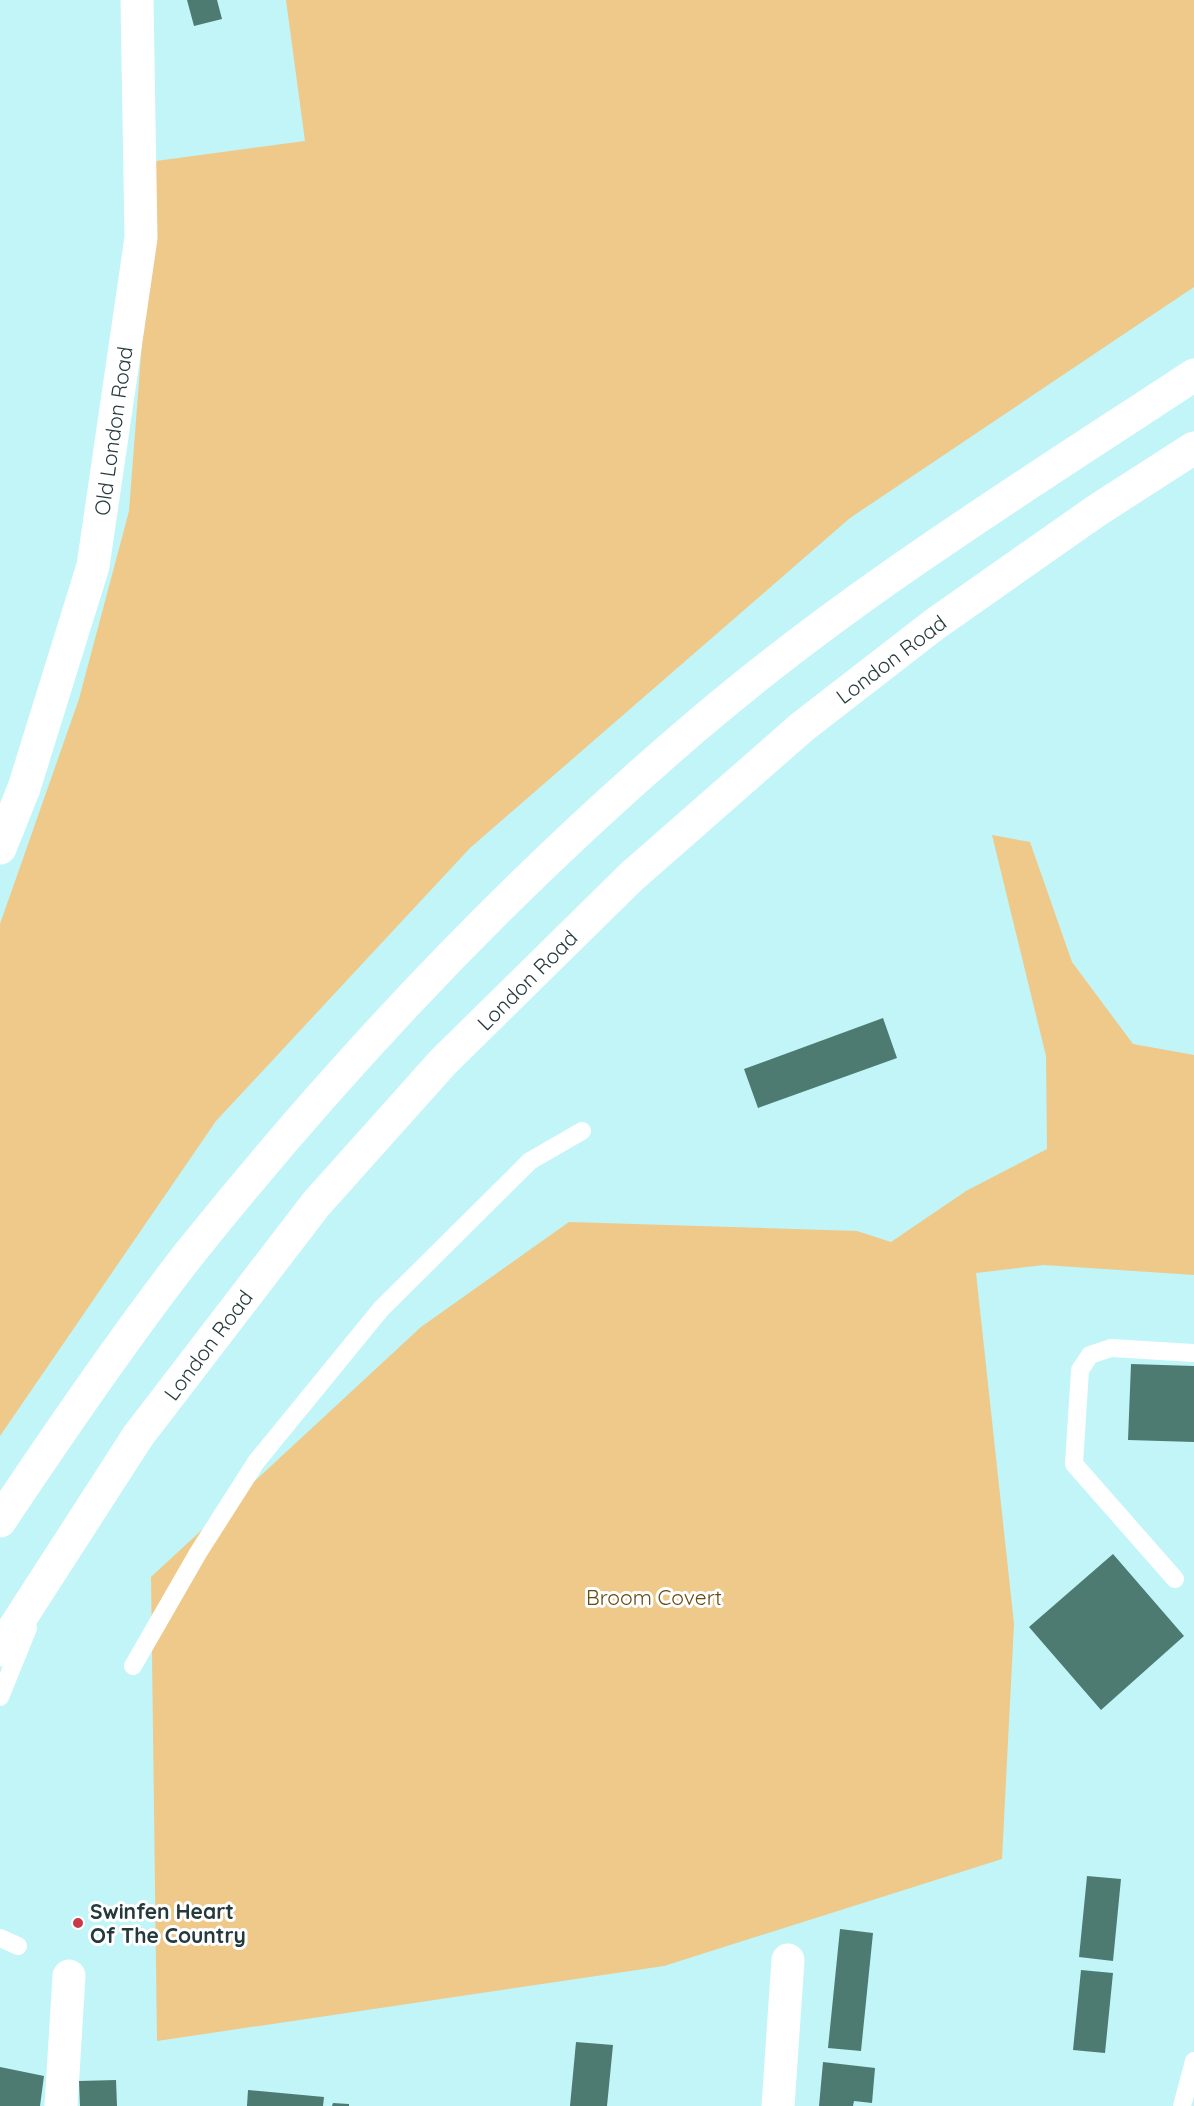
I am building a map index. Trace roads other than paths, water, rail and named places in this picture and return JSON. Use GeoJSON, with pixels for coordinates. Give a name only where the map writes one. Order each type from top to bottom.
{"type":"FeatureCollection","features":[{"type":"Feature","properties":{"kind":"main road","name":"Old London Road"},"geometry":{"type":"LineString","coordinates":[[0,848],[24,788],[93,566],[141,238],[137,0]]}},
{"type":"Feature","properties":{"kind":"main road"},"geometry":{"type":"LineString","coordinates":[[0,1521],[94,1384],[188,1256],[370,1042],[529,878],[695,727],[808,637],[914,561],[1194,375]]}},
{"type":"Feature","properties":{"kind":"main road","name":"London Road"},"geometry":{"type":"LineString","coordinates":[[0,1650],[138,1436],[316,1204],[443,1062],[631,877],[801,727],[926,631],[1096,511],[1194,448]]}},
{"type":"Feature","properties":{"kind":"main road"},"geometry":{"type":"LineString","coordinates":[[778,2106],[788,1960]]}},
{"type":"Feature","properties":{"kind":"main road"},"geometry":{"type":"LineString","coordinates":[[61,2106],[69,1976]]}},
{"type":"Feature","properties":{"kind":"lane"},"geometry":{"type":"LineString","coordinates":[[133,1666],[198,1553],[256,1462],[381,1309],[530,1161],[582,1131]]}},
{"type":"Feature","properties":{"kind":"lane"},"geometry":{"type":"LineString","coordinates":[[1175,1579],[1074,1464],[1080,1370],[1090,1355],[1111,1348],[1194,1353]]}},
{"type":"Feature","properties":{"kind":"lane"},"geometry":{"type":"LineString","coordinates":[[0,1696],[57,1560]]}},
{"type":"Feature","properties":{"kind":"lane"},"geometry":{"type":"LineString","coordinates":[[0,1938],[18,1946]]}},
{"type":"Feature","properties":{"kind":"lane"},"geometry":{"type":"LineString","coordinates":[[1182,2106],[1194,2061]]}},
{"type":"Feature","properties":{"kind":"place","name":"Swinfen Heart Of The Country"},"geometry":{"type":"Point","coordinates":[78,1923]}},
{"type":"Feature","properties":{"kind":"park label","name":"Broom Covert"},"geometry":{"type":"Point","coordinates":[654,1597]}}]}
